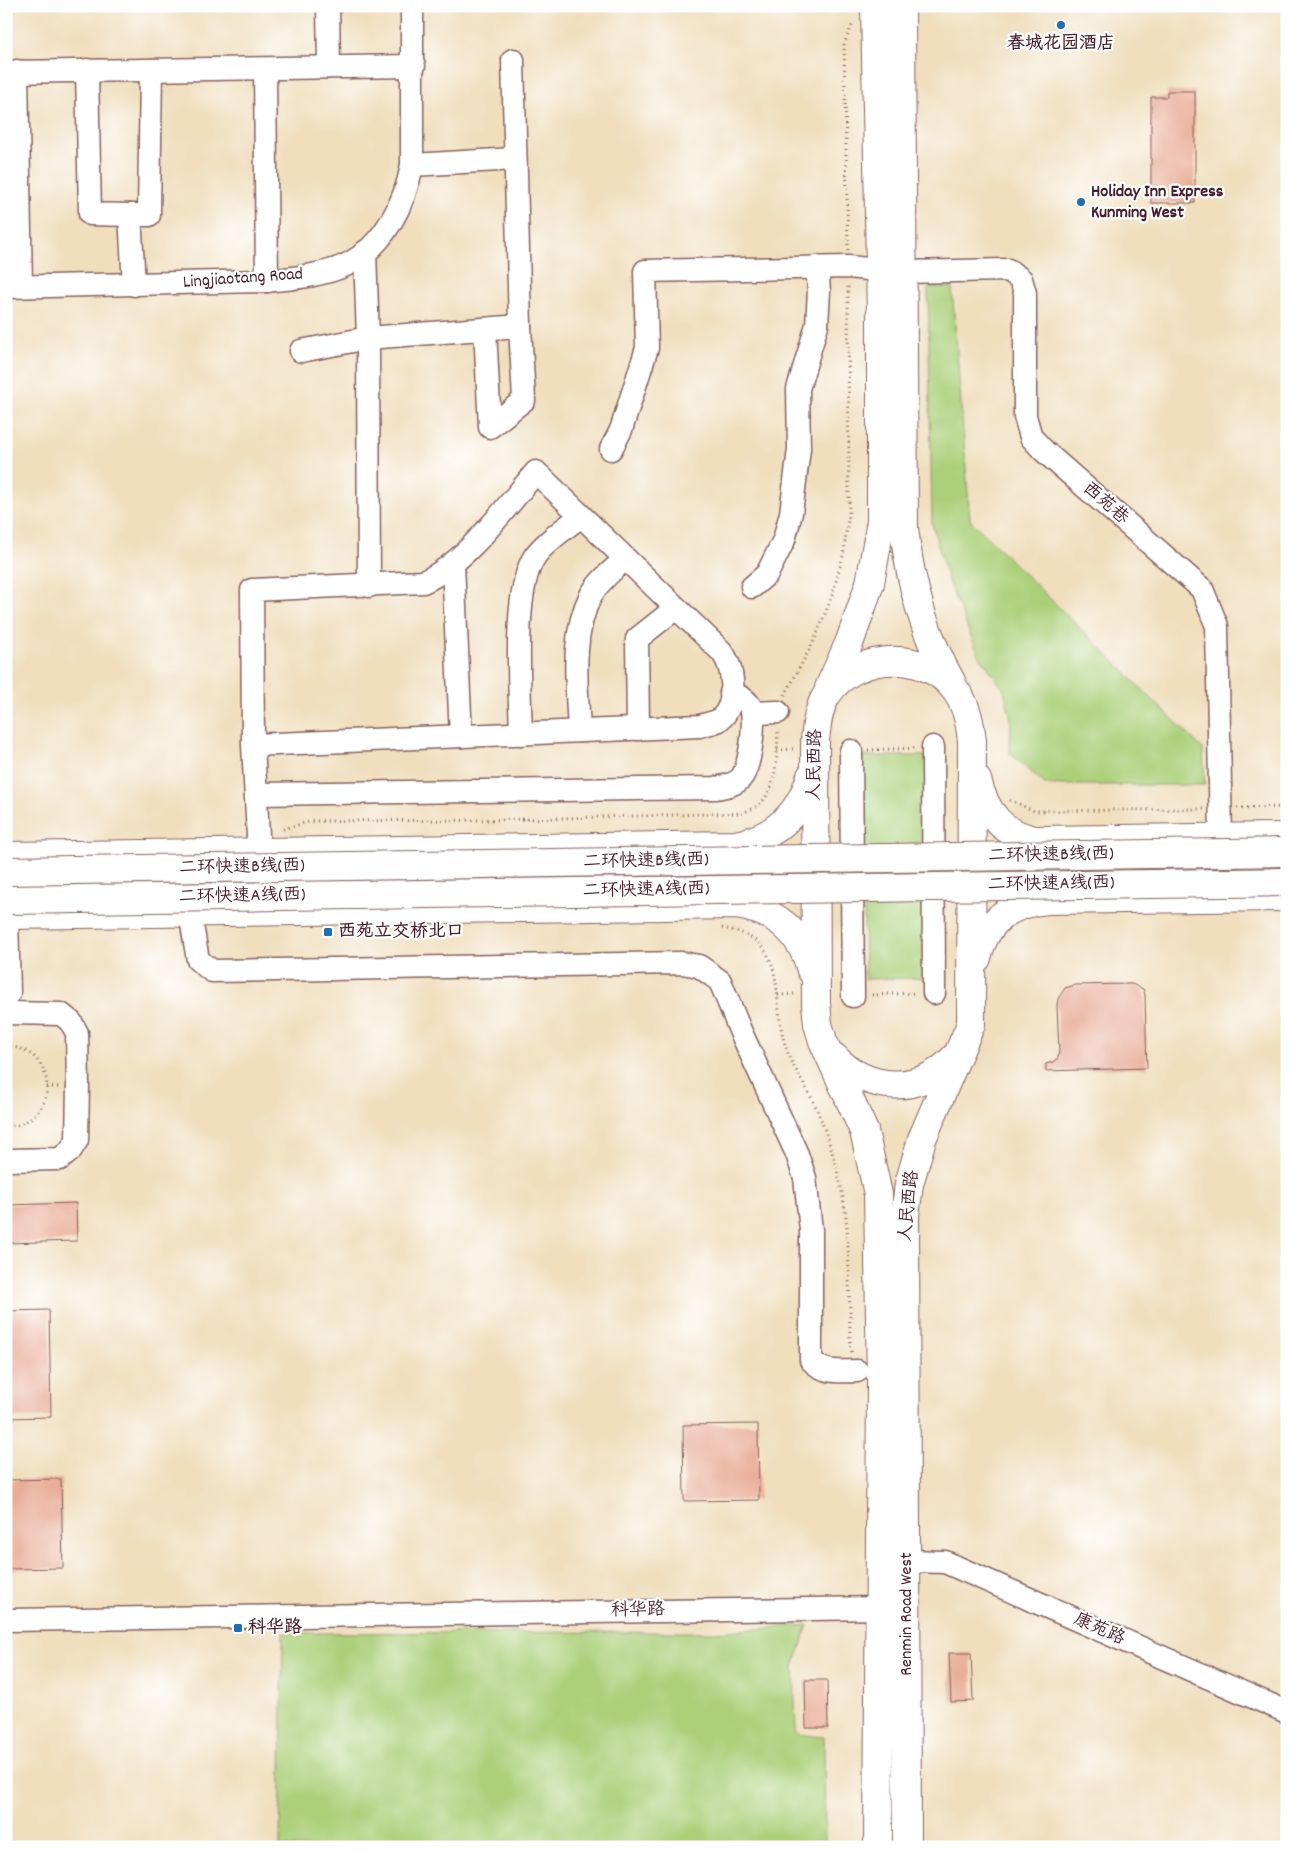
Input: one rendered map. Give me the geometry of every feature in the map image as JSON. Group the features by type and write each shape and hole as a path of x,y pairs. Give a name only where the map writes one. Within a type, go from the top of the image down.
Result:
{"main road":[{"path":"822,704 860,613 874,567 879,536 881,505 881,337 890,271 901,6"},
{"path":"865,14 890,271 903,505 909,568 930,639 964,704"},
{"name":"人民西路","path":"880,1608 881,1382 878,1194 864,1131 823,1041 810,999 807,746 822,704 831,689 856,669 870,663 893,660 916,664 931,670 955,690 964,704 970,722 972,741 971,1024 965,1042 927,1125 913,1169 907,1200 905,1232 907,1561"},
{"path":"972,741 975,772 983,799 996,821 1009,832 1035,840 1287,837"},
{"path":"6,856 258,844 600,848 724,846 746,843 765,837 788,820 802,800 811,776 807,746"},
{"path":"1121,899 1109,895 1101,887 1096,877 1095,867 1098,857 1104,848 1122,840"},
{"path":"600,848 619,854 626,863 629,874 627,885 622,894 614,902 601,907"},
{"name":"二环快速B线(西)","path":"6,871 1287,852"},
{"name":"二环快速A线(西)","path":"7,910 1287,882"},
{"path":"972,1004 973,980 978,950 985,933 1001,914 1017,906 1036,901 1287,897"},
{"path":"7,910 190,913 736,905 765,912 788,926 804,949 814,979 810,999"},
{"name":"人民西路","path":"823,1041 832,1056 844,1067 864,1079 887,1085 918,1082 932,1076 946,1068 965,1042"},
{"name":"Renmin Road West","path":"907,1561 907,1847"},
{"name":"Renmin Road West","path":"878,1847 880,1608"}],"street":[{"path":"328,6 329,67"},
{"name":"Lingjiaotang Road","path":"14,286 267,281 308,276 346,264 365,252 392,222 408,185 412,165 414,66 412,6"},
{"path":"486,329 490,427 524,400 520,326 513,60"},
{"path":"14,286 11,71 414,66"},
{"path":"265,69 267,281"},
{"path":"87,70 90,214 149,215 151,70"},
{"path":"412,165 515,159"},
{"path":"130,215 134,285"},
{"path":"365,252 368,338 370,586"},
{"path":"752,588 767,574 784,540 791,513 799,449 798,389 817,325 819,291 816,267"},
{"path":"611,450 621,430 647,348 645,271 848,267 890,271"},
{"name":"西苑巷","path":"890,271 1008,270 1021,279 1025,293 1025,416 1031,437 1044,451 1202,589 1217,626 1221,838"},
{"path":"301,351 368,338 520,326"},
{"path":"253,745 700,726 719,720 728,708 732,693 733,673 728,659 536,472 453,564 438,576 423,582 370,586 252,590 253,745 258,844"},
{"path":"521,734 520,626 529,568 536,556 580,516"},
{"path":"578,731 577,643 581,621 592,594 607,575 625,559"},
{"path":"453,564 460,736"},
{"path":"638,729 637,639 676,608"},
{"path":"256,794 716,788 731,785 741,778 749,765 753,713 743,698 732,693"},
{"path":"753,713 778,712"},
{"path":"933,748 934,993"},
{"path":"851,751 853,996"},
{"path":"6,1160 60,1158 70,1151 77,1140 77,1033 72,1022 61,1014 12,1005 7,910"},
{"path":"190,913 198,960 212,971 682,963 699,966 720,981 797,1154 805,1178 811,1230 811,1360 818,1368 831,1372 857,1371"},
{"name":"康苑路","path":"907,1561 945,1562 1287,1712"},
{"name":"科华路","path":"6,1620 880,1608"}],"path":[{"path":"258,844 312,821 490,820 743,813 760,804 770,789 777,750 778,712 818,632 831,599 844,547 849,513 848,267 844,44 865,14"},
{"path":"777,750 807,746"},
{"path":"851,751 933,748"},
{"path":"1005,795 1012,802 1034,811 1287,807"},
{"path":"713,928 744,933 755,940 768,953 776,974 780,1026 786,1049 815,1106 830,1146 842,1193 847,1231 851,1351 857,1371"},
{"path":"853,996 934,993"},
{"path":"778,995 810,999"},
{"path":"6,1046 17,1047 34,1056 45,1072 47,1092 40,1110 34,1117 26,1122 6,1127"}],"green space":[{"path":"952,287 970,520 1203,749 1205,785 1046,785 1010,753 1011,719 1004,690 979,655 949,584 932,524 928,288"},
{"path":"862,756 928,756 931,978 865,979"},
{"path":"808,1625 794,1666 796,1734 824,1737 825,1847 280,1847 283,1633 714,1632"}],"building":[{"path":"1167,91 1195,91 1195,203 1151,203 1151,97 1167,97"},
{"path":"1132,984 1143,989 1145,995 1147,1068 1046,1071 1046,1064 1058,1058 1057,1005 1058,999 1065,988 1075,985"},
{"path":"76,1203 77,1241 6,1243 6,1205"},
{"path":"49,1310 51,1417 6,1418 6,1311"},
{"path":"758,1424 759,1500 684,1501 683,1425"},
{"path":"61,1479 63,1568 6,1569 6,1480"},
{"path":"949,1653 971,1653 973,1701 951,1702"},
{"path":"805,1680 827,1680 828,1728 806,1728"}],"place":[{"name":"春城花园酒店","path":"1061,25"},
{"name":"Holiday Inn Express Kunming West","path":"1081,202"},
{"name":"西苑立交桥北口","path":"328,932"},
{"name":"科华路","path":"238,1628"}]}
